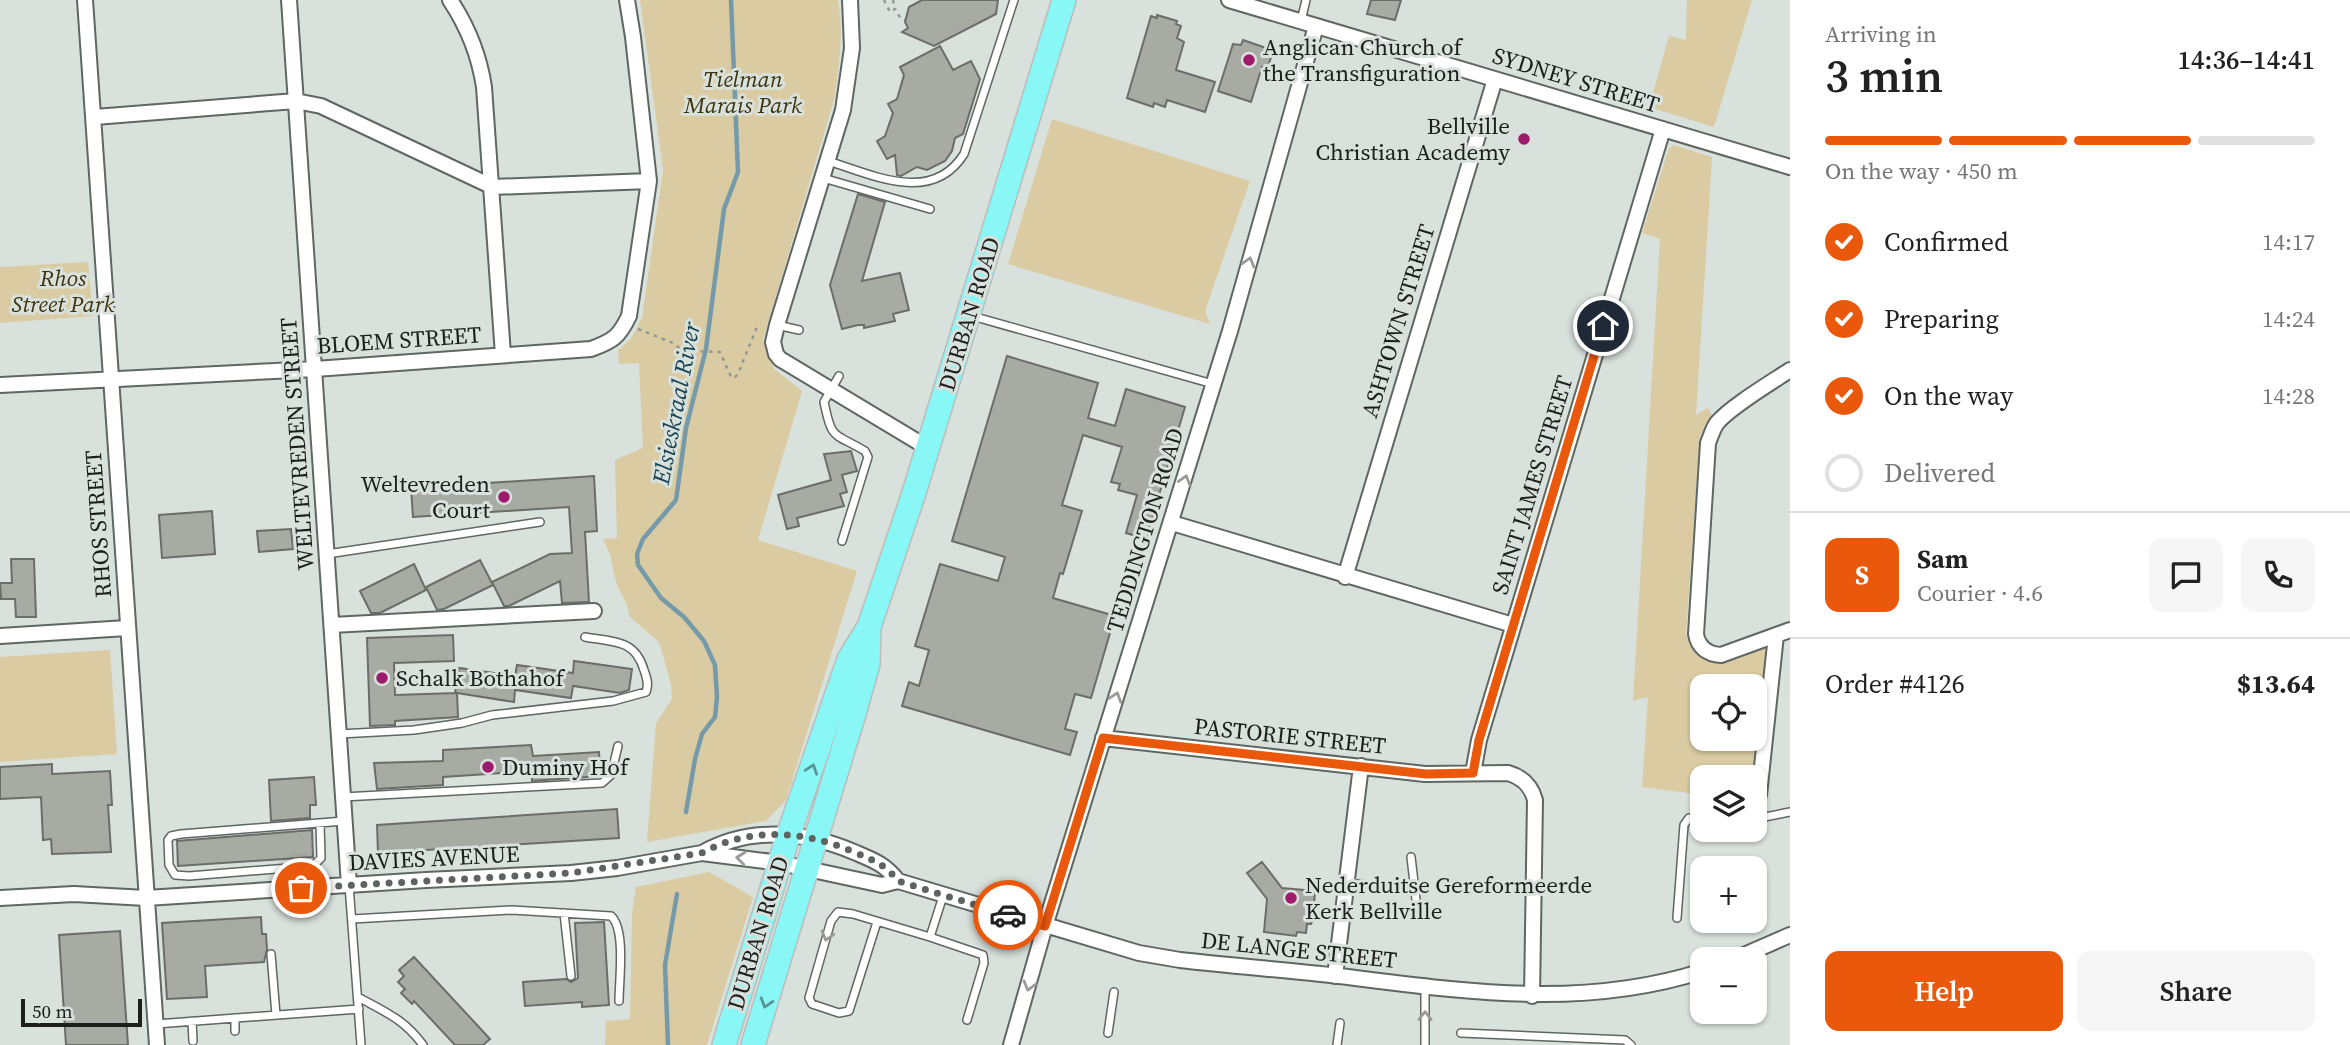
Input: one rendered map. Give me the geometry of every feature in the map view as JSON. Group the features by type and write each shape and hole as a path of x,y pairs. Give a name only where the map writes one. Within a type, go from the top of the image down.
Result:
{"main road":[{"name":"DURBAN ROAD","path":"724,1045 789,833 849,659 869,627 928,448 1063,0"},
{"name":"DURBAN ROAD","path":"753,1045 868,664 869,627"}],"street":[{"name":"RHOS STREET","path":"85,0 157,1045"},
{"name":"WELTEVREDEN STREET","path":"289,0 349,885"},
{"path":"450,0 468,31 481,67 493,187 503,355"},
{"path":"95,117 296,101 321,106 493,187 649,181 627,0"},
{"name":"SYDNEY STREET","path":"1229,0 1790,167"},
{"path":"853,1 849,79 843,110 773,342 780,359 928,448"},
{"name":"TEDDINGTON ROAD","path":"1011,1045 1045,926 1172,523 1316,26"},
{"name":"ASHTOWN STREET","path":"1345,576 1495,79"},
{"name":"SAINT JAMES STREET","path":"1473,773 1479,740 1662,130"},
{"name":"BLOEM STREET","path":"0,385 315,369 591,349 609,342 621,332 629,316 649,181"},
{"path":"1763,765 1783,633 1721,655 1712,654 1700,646 1696,634 1708,443 1717,423 1790,370"},
{"path":"1172,523 1513,625"},
{"path":"332,625 594,611"},
{"path":"0,636 127,628"},
{"name":"PASTORIE STREET","path":"1103,738 1426,774 1514,775 1530,787 1535,800 1532,996"},
{"path":"1335,976 1360,766"},
{"name":"DAVIES AVENUE","path":"0,898 74,894 146,898 571,873 627,867 702,853 717,845 770,834 789,833 817,838"},
{"name":"DE LANGE STREET","path":"817,838 887,867 898,881"},
{"name":"DAVIES AVENUE","path":"702,853 808,868"},
{"name":"DE LANGE STREET","path":"808,868 882,885 898,881 1154,956 1425,987 1532,996 1645,985 1690,974"},
{"path":"1762,947 1790,935"}],"lane":[{"path":"828,162 908,184 934,180 951,170 964,154 1014,0"},
{"path":"1301,21 1306,0"},
{"path":"823,178 930,209"},
{"path":"969,315 1213,384"},
{"path":"778,323 799,330"},
{"path":"839,376 824,402 830,429 837,436 865,451 868,457 842,541"},
{"path":"327,554 540,522"},
{"path":"339,734 414,730 462,723 492,715 613,701 646,692 648,687 645,671 635,651 624,643 585,637"},
{"path":"343,797 602,783 611,775 618,746"},
{"path":"1767,815 1790,812"},
{"path":"1677,918 1684,825 1690,818"},
{"path":"320,823 321,858 313,866 189,876 175,875 169,865 168,840 174,834 345,821"},
{"path":"1411,857 1417,908"},
{"path":"1346,883 1415,890"},
{"path":"349,885 361,1045"},
{"path":"930,937 943,896"},
{"path":"352,919 483,911 605,914 617,922 620,937 619,1001"},
{"path":"877,922 849,1011 839,1013 812,1004 809,998 834,916 842,911 984,955 967,1020"},
{"path":"564,913 571,976"},
{"path":"271,954 276,1015"},
{"path":"1425,987 1425,1045"},
{"path":"1108,1033 1114,992"},
{"path":"358,998 399,1018 423,1045"},
{"path":"156,1024 359,1009"},
{"path":"234,1018 235,1031"},
{"path":"192,1021 193,1041"},
{"path":"1337,1045 1340,1023"},
{"path":"1461,1033 1595,1042 1625,1040 1631,1045"}],"path":[{"path":"884,0 890,12 895,9"},
{"path":"893,0 895,9 901,19 905,20"},
{"path":"635,328 673,343 683,351 720,352 731,377 734,378 756,329 768,317 778,323"}],"green space":[{"name":"Tielman Marais Park","path":"640,0 838,0 841,37 834,100 763,340 774,369 802,391 758,540 857,571 786,800 766,821 647,842 656,723 672,699 671,684 659,642 629,616 603,539 617,538 615,460 643,448 639,363 619,364 618,350 630,340 642,318 663,170"},
{"path":"1687,0 1752,0 1714,127 1649,107 1669,36 1686,40"},
{"path":"1052,119 1250,181 1205,311 1210,324 1008,264"},
{"path":"1674,145 1712,157 1696,415 1708,408 1712,415 1700,436 1686,634 1696,651 1717,662 1724,663 1770,647 1767,674 1690,674 1690,751 1757,751 1755,765 1690,765 1690,793 1642,787 1648,697 1633,701 1660,239 1642,233 1669,148"},
{"name":"Rhos Street Park","path":"88,262 93,316 0,323 0,267"},
{"path":"110,650 117,754 0,762 0,657"},
{"path":"709,872 753,897 707,1045 605,1045 606,1021 630,1019 632,913 636,887"}],"building":[{"path":"922,0 998,0 996,14 934,46 902,32 908,28 905,22 909,7"},
{"path":"1371,0 1401,0 1395,20 1367,14"},
{"name":"Anglican Church of the Transfiguration","path":"1157,15 1177,21 1176,24 1181,26 1177,38 1184,42 1176,70 1215,82 1205,112 1167,100 1165,107 1154,103 1153,107 1127,98 1151,16 1157,18"},
{"path":"1243,40 1266,48 1265,53 1272,55 1267,69 1262,67 1251,102 1218,91 1233,44 1241,45"},
{"path":"940,46 953,70 971,61 980,79 963,134 955,138 952,151 945,161 927,170 917,167 901,176 897,175 895,155 887,159 877,141 885,136 893,113 888,104 897,99 904,75 900,67"},
{"path":"858,194 885,202 862,281 900,273 909,310 893,314 895,321 864,328 864,325 858,325 842,329 830,285"},
{"path":"1007,356 1098,383 1088,418 1115,426 1126,389 1185,407 1146,539 1126,533 1137,495 1118,490 1120,484 1111,482 1122,447 1083,435 1062,505 1082,511 1053,598 1115,616 1091,698 1075,694 1065,729 1077,732 1070,755 902,706 909,682 919,686 929,650 915,646 940,564 998,581 1005,557 952,541"},
{"path":"851,451 857,471 842,475 847,492 840,494 844,506 797,518 799,526 787,529 778,495 831,480 824,454"},
{"name":"Weltevreden Court","path":"594,476 597,531 585,532 589,602 562,603 560,581 504,606 492,582 550,554 572,553 569,507 413,517 411,488"},
{"path":"212,511 215,554 162,558 159,515"},
{"path":"291,529 293,549 259,552 257,531"},
{"path":"11,559 34,559 36,617 16,617 15,599 1,599 0,583 12,583"},
{"path":"480,560 493,585 437,610 426,587"},
{"path":"414,564 426,590 380,613 371,613 360,591"},
{"name":"Schalk Bothahof","path":"453,635 454,661 394,663 395,695 457,693 458,717 395,721 395,725 370,726 367,638"},
{"name":"Schalk Bothahof","path":"574,661 632,669 629,690 620,693 573,686 571,698 515,690 514,702 455,693 459,668 515,676 517,665 573,673"},
{"name":"Duminy Hof","path":"531,745 533,756 599,752 601,776 532,781 532,771 443,777 443,785 377,789 374,763 443,761 443,750"},
{"path":"52,764 52,774 110,771 112,805 108,805 111,852 52,854 51,839 43,840 41,797 0,799 0,767"},
{"path":"314,777 316,805 310,805 310,818 271,821 269,780"},
{"path":"617,809 619,838 378,853 377,825"},
{"path":"312,830 313,857 178,866 177,841"},
{"name":"Nederduitse Gereformeerde Kerk Bellville","path":"1262,862 1282,888 1315,891 1313,919 1311,924 1307,924 1306,933 1297,932 1296,936 1264,932 1267,899 1247,873"},
{"path":"261,917 262,934 266,934 267,949 264,962 205,966 207,997 167,999 162,923"},
{"path":"604,922 609,1005 582,1007 582,1002 525,1006 523,982 566,979 571,982 578,978 575,923"},
{"path":"120,931 128,1045 66,1045 59,935"},
{"path":"414,957 490,1039 483,1045 455,1045 414,1001 412,1004 401,993 405,989 398,982 404,976 399,970"}],"waterway":[{"name":"Elsieskraal River","path":"686,812 702,734 715,717 715,665 704,641 684,617 661,598 638,565 637,554 643,539 676,500 686,428 706,349 724,209 738,172 731,0"},
{"name":"Elsieskraal River","path":"668,1045 665,965 677,894"}],"way so far":[{"path":"301,888 597,871 702,853 717,845 740,839 789,833 817,838 865,856 887,867 898,881 1008,915"}],"place":[{"name":"Anglican Church of the Transfiguration","path":"1249,60"},
{"name":"Bellville Christian Academy","path":"1524,139"},
{"name":"Weltevreden Court","path":"504,497"},
{"name":"Schalk Bothahof","path":"382,678"},
{"name":"Duminy Hof","path":"488,767"},
{"name":"Nederduitse Gereformeerde Kerk Bellville","path":"1291,898"}],"route":[{"path":"1008,915 1045,926 1103,738 1426,774 1473,773 1479,740 1603,326"}]}
